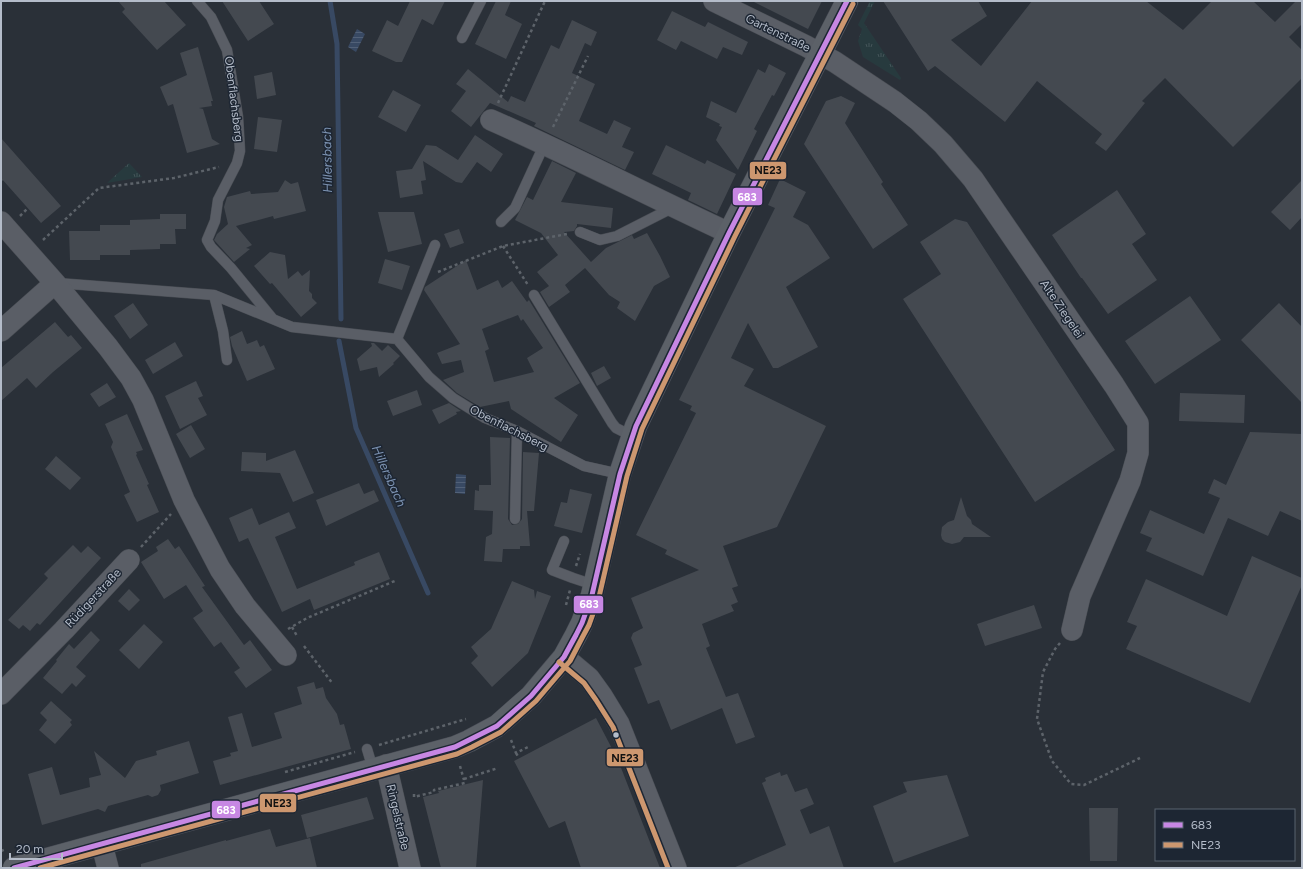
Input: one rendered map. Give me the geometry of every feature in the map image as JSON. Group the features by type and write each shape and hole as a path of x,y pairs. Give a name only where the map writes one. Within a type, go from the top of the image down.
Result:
{"main road":[{"path":"14,868 102,844 375,761 455,747 497,726 531,696 564,656 582,623 594,585 620,474 632,436 729,233 782,126 821,54 847,1"}],"street":[{"name":"Gartenstraße","path":"714,1 821,54"},
{"name":"Alte Ziegelei","path":"821,54 895,102 924,126 962,165 1114,385 1138,423 1138,453 1130,480 1080,596 1072,630"},
{"path":"490,120 545,143 729,233"},
{"path":"1,222 55,282 108,346 131,378 144,400 184,500 220,569 245,606 294,649"},
{"path":"1,330 55,282"},
{"name":"Rüdigerstraße","path":"1,694 64,630 129,560"},
{"path":"564,656 589,678 619,724 676,868"},
{"name":"Ringelstraße","path":"375,761 410,868"},
{"path":"102,844 108,868"}],"lane":[{"name":"Obenflachsberg","path":"197,1 211,17 227,50 238,117 240,151 237,162 218,200 215,222 207,240 211,247 231,268 273,319"},
{"path":"462,38 481,1"},
{"path":"501,222 515,208 545,143"},
{"path":"580,232 600,240 618,236 674,207"},
{"path":"397,339 435,245"},
{"name":"Obenflachsberg","path":"55,282 214,295 292,327 397,339 430,377 453,398 485,418 517,431 584,466 620,474"},
{"path":"214,295 223,331 227,360"},
{"path":"534,295 612,423 616,428 632,436"},
{"path":"515,519 517,431"},
{"path":"564,541 552,570 594,585"}],"path":[{"path":"490,120 544,1"},
{"path":"545,143 588,56"},
{"path":"28,253 99,188 174,178 237,162"},
{"path":"422,279 503,246 580,232"},
{"path":"503,246 534,295"},
{"name":"Rüdigerstraße","path":"129,560 184,500"},
{"path":"566,607 581,550"},
{"path":"307,618 397,580"},
{"path":"292,627 298,638"},
{"path":"1072,630 1055,649 1043,672 1037,719 1052,761 1071,784 1084,785 1140,758"},
{"path":"294,649 333,684"},
{"path":"375,761 470,718"},
{"path":"508,734 518,758"},
{"path":"516,753 530,746"},
{"path":"414,797 465,782 498,768"},
{"path":"463,775 465,782"}],"green space":[{"path":"870,1 875,1 864,23 901,78 900,80 863,57 858,41 862,29 858,25"},
{"path":"129,163 142,177 107,183"}],"water":[{"path":"357,29 365,34 356,52 348,47"},
{"path":"456,474 466,475 465,494 455,493"}],"building":[{"path":"118,1 164,1 186,25 157,50 122,12 125,9"},
{"path":"222,1 259,1 274,24 248,41"},
{"path":"410,1 445,1 433,25 422,19 402,62 396,62 372,51 387,20 398,26"},
{"path":"496,1 511,1 505,15 522,24 506,59 475,44"},
{"path":"752,1 822,1 808,29"},
{"path":"883,1 978,1 987,16 951,40 981,66 1032,1 1146,1 1183,30 1212,1 1253,1 1275,22 1296,1 1302,1 1302,24 1289,37 1302,50 1302,78 1233,147 1165,78 1142,101 1145,103 1106,151 1095,143 1102,134 1037,81 1005,122 935,66 928,71"},
{"path":"672,11 705,27 708,22 748,42 742,55 723,47 717,59 681,41 676,50 657,40"},
{"path":"572,20 597,32 591,46 585,43 572,73 595,84 579,121 607,134 614,120 631,128 622,147 634,152 625,170 534,126 536,123 490,103 471,127 451,111 466,91 456,84 468,69 508,102 511,96 525,102 551,45 559,49"},
{"path":"198,47 213,101 211,101 212,106 199,108 203,109 212,139 220,144 187,153 173,104 168,106 160,87 187,75 180,53"},
{"path":"769,64 786,73 774,96 772,95 754,129 757,131 738,170 716,140 722,127 719,126 720,124 706,117 711,101 736,113 758,69 765,73"},
{"path":"272,72 276,95 257,99 254,76"},
{"path":"393,90 421,105 406,132 378,117"},
{"path":"841,96 855,103 845,123 883,182 881,184 908,225 873,249 804,144 826,101"},
{"path":"258,117 282,120 277,152 254,149"},
{"path":"475,135 503,154 491,172 477,162 462,183 456,182 423,161 426,180 421,181 423,194 400,198 396,171 412,169 426,145 436,146 458,160"},
{"path":"1,138 61,206 41,223 1,178"},
{"path":"666,145 705,164 707,160 736,174 717,214 688,200 691,193 652,174"},
{"path":"552,161 576,173 561,202 613,208 611,228 577,224 574,231 564,232 591,262 606,248 632,235 634,239 647,233 660,256 670,277 654,286 635,321 617,308 620,302 609,295 585,268 565,285 570,292 549,307 540,292 549,286 537,272 558,255 541,233 515,220 527,197 533,200"},
{"path":"780,179 806,192 793,217 808,225 830,258 786,287 818,347 778,368 773,368 748,323 731,358 754,369 744,386 826,426 777,527 723,546 738,586 732,588 738,602 731,605 734,611 702,624 710,646 706,648 726,697 738,693 755,737 736,744 722,708 671,730 659,700 648,704 634,668 642,665 631,638 633,633 643,628 631,598 699,570 665,554 667,550 636,535 696,413 690,410 692,406 679,400 775,208 768,205"},
{"path":"285,180 291,184 298,182 306,211 274,219 273,216 236,226 252,245 246,248 250,249 234,262 214,240 217,234 228,224 224,207 227,197 250,191 251,194 278,192"},
{"path":"1302,180 1302,217 1290,230 1271,212"},
{"path":"1117,190 1146,234 1132,244 1157,280 1108,314 1081,278 1052,235"},
{"path":"378,212 414,212 422,244 388,252"},
{"path":"160,214 186,214 186,229 175,229 176,244 160,244 160,249 130,250 130,255 100,255 100,260 70,260 69,231 100,231 100,225 130,225 130,220 160,219"},
{"path":"955,219 967,222 1115,450 1035,502 903,299 941,274 920,242"},
{"path":"459,229 464,243 450,248 444,234"},
{"path":"270,252 285,255 288,279 298,271 302,276 310,270 309,291 312,294 312,298 317,303 301,317 272,283 270,284 254,266"},
{"path":"385,259 410,266 402,290 378,283"},
{"path":"466,260 477,290 498,280 502,288 512,281 527,302 529,300 580,383 554,398 578,415 561,442 511,409 509,401 480,407 457,393 443,380 464,372 461,360 442,364 437,353 460,344 424,290 425,287","holes":["518,315 521,321 523,319 543,348 527,358 534,372 494,382 485,351 489,349 482,329"]},
{"path":"1190,296 1221,340 1155,384 1125,341"},
{"path":"133,303 148,325 130,339 114,316"},
{"path":"1279,303 1302,327 1302,403 1241,340"},
{"path":"55,322 68,337 71,335 82,348 36,388 27,378 1,401 1,368"},
{"path":"242,331 247,344 257,340 260,347 264,345 275,369 247,381 232,346 230,337"},
{"path":"175,342 183,356 153,374 145,360"},
{"path":"371,343 374,343 382,351 388,345 400,356 393,363 394,364 379,377 377,367 360,371 357,359 372,346"},
{"path":"604,366 611,378 597,386 591,373"},
{"path":"196,381 203,396 198,398 207,415 180,429 165,396"},
{"path":"107,383 116,397 99,407 90,394"},
{"path":"417,390 422,405 393,416 387,401"},
{"path":"1180,393 1245,395 1244,423 1179,421"},
{"path":"449,403 461,411 456,412 457,414 439,424 432,410"},
{"path":"127,414 143,450 136,452 136,455 149,484 147,485 159,512 137,522 124,495 130,492 111,447 113,442 105,424"},
{"path":"191,425 205,449 190,458 176,434"},
{"path":"1250,432 1302,434 1302,521 1280,511 1268,536 1228,518 1203,576 1146,551 1152,538 1140,533 1150,510 1204,534 1220,498 1208,493 1214,479 1226,485"},
{"path":"490,437 510,438 508,519 512,525 518,524 522,519 523,452 539,453 534,511 527,511 530,546 520,546 520,549 503,549 502,562 484,561 486,537 492,534 493,511 474,510 475,490 479,491 479,485 491,485"},
{"path":"295,450 314,493 293,502 280,473 240,471 242,452 266,453 266,461"},
{"path":"56,456 81,478 70,490 45,469"},
{"path":"359,483 364,494 374,490 379,501 326,526 316,500"},
{"path":"570,489 592,494 582,533 554,526 561,502 567,503"},
{"path":"961,497 967,516 971,520 972,524 991,537 964,537 960,542 952,544 945,542 942,539 942,527 948,522 954,520"},
{"path":"252,508 259,525 289,512 296,528 275,537 297,589 355,565 354,562 379,552 390,579 314,610 310,599 282,612 248,538 239,542 229,518"},
{"path":"168,539 175,549 179,546 205,586 202,587 244,645 250,640 272,670 246,688 234,672 240,668 221,642 214,647 193,618 203,611 186,585 164,599 141,562 158,551 156,547"},
{"path":"73,545 81,553 88,546 101,558 40,625 37,623 30,631 23,625 19,629 8,620 48,578 44,574"},
{"path":"1252,556 1302,578 1302,585 1250,703 1126,649 1137,626 1127,622 1146,579 1227,616"},
{"path":"512,581 534,590 535,599 537,591 551,596 528,653 492,687 471,663 478,656 471,647 491,629"},
{"path":"129,589 140,600 129,611 118,601"},
{"path":"1034,605 1042,628 985,646 977,624"},
{"path":"144,624 163,642 139,669 119,650"},
{"path":"91,631 100,640 76,667 86,676 76,687 72,683 62,694 43,678 69,644 74,649"},
{"path":"314,682 316,689 323,687 326,698 337,714 340,725 344,724 351,749 220,785 213,761 231,756 230,753 238,751 228,717 242,713 252,747 282,738 274,713 302,704 297,687"},
{"path":"51,701 72,720 70,722 72,725 55,744 39,730 47,720 40,713"},
{"path":"596,718 618,760 660,868 581,868 565,821 549,828 514,761"},
{"path":"189,741 199,773 160,785 161,790 158,795 152,797 148,795 108,806 105,812 98,809 42,825 28,774 52,767 60,795 90,787 89,778 101,775 94,751 125,778 136,761 157,755 156,751"},
{"path":"780,772 781,776 787,774 795,792 807,788 814,804 800,810 810,834 829,826 844,868 733,868 786,845 762,783 766,781 765,778"},
{"path":"947,775 969,836 894,863 873,806 907,792 903,782"},
{"path":"483,780 476,868 441,868 423,797 439,793 438,791"},
{"path":"367,797 374,819 307,838 301,815"},
{"path":"1089,808 1118,808 1117,861 1090,861"},
{"path":"270,829 276,847 310,838 317,868 141,868 141,864"}],"waterway":[{"name":"Hillersbach","path":"330,1 337,44 341,319"},
{"name":"Hillersbach","path":"339,341 356,428 428,593"}],"transit line":[{"name":"683","path":"14,868 455,747 497,726 531,696 564,657 582,623 592,595 620,474 636,426 729,233 847,1"},
{"name":"NE23","path":"40,868 457,754 501,732 536,701 570,661 589,625 599,597 627,476 642,429 735,236 853,4"},
{"name":"NE23","path":"559,662 584,683 613,727 668,868"}]}
